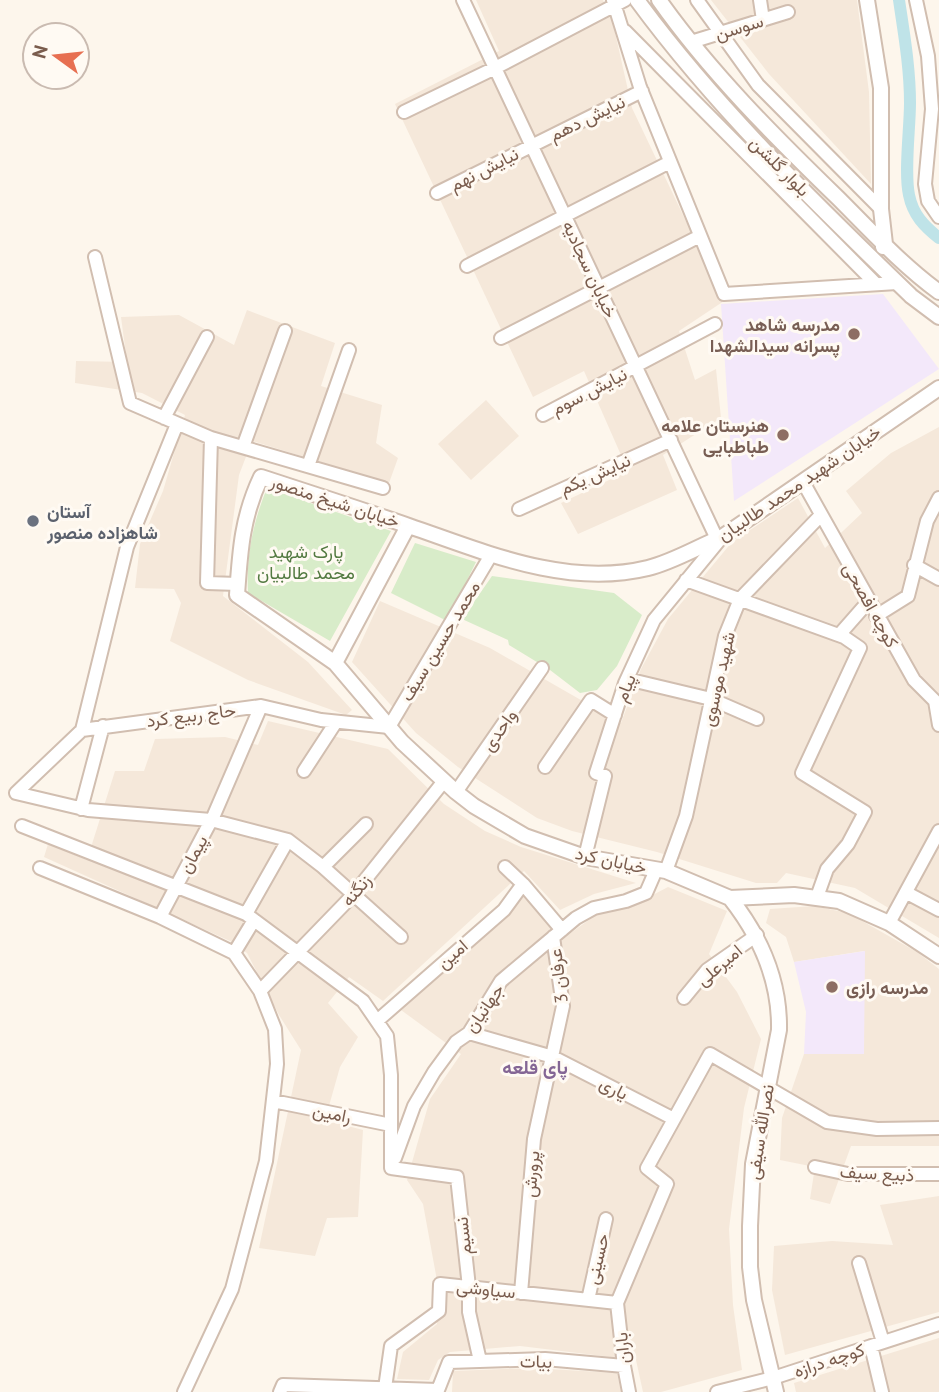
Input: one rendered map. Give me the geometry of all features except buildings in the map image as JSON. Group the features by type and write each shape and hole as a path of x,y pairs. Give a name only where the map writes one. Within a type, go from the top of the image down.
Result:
{"street":[{"name":"خیابان سجادیه","path":"463,0 720,538"},
{"name":"بلوار گلشن","path":"637,0 672,48 755,142 897,283 939,317"},
{"name":"بلوار گلشن","path":"659,0 691,42 766,127 885,244 939,292"},
{"path":"697,0 758,85 881,209"},
{"path":"760,0 763,20"},
{"path":"867,0 881,88 881,209 885,244 874,260"},
{"path":"916,0 928,56 932,109 925,184 928,201 939,217"},
{"path":"404,112 495,68 618,2 623,30 642,91 724,294 897,283"},
{"name":"سوسن","path":"691,42 788,12"},
{"path":"623,30 876,284"},
{"name":"نیایش دهم","path":"532,145 642,91"},
{"name":"نیایش نهم","path":"437,193 532,145"},
{"path":"467,266 670,162"},
{"path":"501,338 700,236"},
{"path":"94,257 130,403 211,438 383,488"},
{"name":"نیایش سوم","path":"543,415 715,324"},
{"path":"243,447 285,331"},
{"path":"164,418 207,337"},
{"path":"308,466 349,350"},
{"name":"خیابان شهید محمد طالبیان","path":"408,526 491,555 547,569 613,572 647,568 683,556 720,538 939,388"},
{"path":"177,424 127,547 82,730 16,793 81,809 211,820 288,840 323,867 401,937"},
{"path":"211,438 207,583 238,584"},
{"name":"نیایش یکم","path":"519,509 671,440"},
{"name":"خیابان شیخ منصور","path":"238,584 241,544 249,503 261,477 408,526"},
{"name":"کوچه افصحی","path":"803,482 914,680 935,701 939,725"},
{"path":"876,616 908,596 927,521 938,503"},
{"name":"شهید موسوی","path":"661,870 686,816 725,636 740,599 821,515"},
{"path":"335,663 408,526"},
{"name":"پیام","path":"586,857 605,776 596,773 627,679 654,620 720,538"},
{"name":"محمد حسین سیف","path":"389,727 491,555"},
{"path":"915,565 939,579"},
{"path":"686,580 839,635 860,648 802,773 865,812 848,844 827,869 817,897"},
{"name":"خیابان کرد","path":"238,584 237,595 335,663 389,727 456,793 526,836 586,857 661,870 730,898 794,895 839,901 889,923 939,956"},
{"path":"839,635 868,602"},
{"name":"واحدی","path":"456,793 542,668"},
{"path":"627,679 712,699 757,719"},
{"path":"545,767 591,700 615,715"},
{"name":"حاج ربیع کرد","path":"82,730 261,706 337,722 389,727"},
{"name":"پیمان","path":"174,888 211,820 261,706"},
{"path":"304,771 337,722"},
{"path":"81,809 103,726"},
{"name":"زنگنه","path":"260,990 354,895 444,781"},
{"path":"323,867 366,824"},
{"path":"22,826 250,917 363,1000 387,1037 391,1076 391,1168"},
{"path":"889,923 939,831"},
{"path":"234,953 288,840"},
{"path":"505,867 523,884 557,933"},
{"path":"40,868 160,918 234,953 260,990 275,1029 277,1064 265,1161 232,1289 184,1392"},
{"name":"جهانیان","path":"391,1168 414,1106 427,1083 456,1042 469,1033 501,981 576,918 594,908 626,901 646,893 661,870"},
{"name":"امین","path":"377,1021 503,910 523,884"},
{"path":"160,918 174,888"},
{"path":"907,893 939,910"},
{"name":"نصرالله سیفی","path":"730,898 757,935 775,985 779,1010 779,1030 753,1164 750,1267 754,1300 774,1385"},
{"name":"عرفان 3","path":"553,1057 563,1006 557,933"},
{"name":"امیرعلی","path":"684,998 707,970 757,935"},
{"name":"یاری","path":"469,1033 553,1057 674,1119"},
{"path":"617,1303 667,1184 648,1168 710,1054 827,1122 877,1129 939,1128"},
{"name":"پرورش","path":"521,1293 534,1139 553,1057"},
{"name":"رامین","path":"273,1101 391,1125"},
{"name":"ذبیع سیف","path":"815,1167 848,1174 939,1174"},
{"name":"نسیم","path":"391,1168 457,1177 469,1287 469,1312 480,1361"},
{"name":"حسینی","path":"588,1300 606,1219"},
{"path":"859,1264 877,1344 882,1392"},
{"name":"سیاوشی","path":"385,1388 391,1346 439,1311 440,1284 617,1303"},
{"name":"باران","path":"617,1303 629,1392"},
{"name":"کوچه درازه","path":"717,1392 774,1385 877,1344 939,1324"},
{"name":"بیات","path":"385,1388 438,1390 449,1362 545,1359 624,1366"},
{"path":"280,1392 283,1385 385,1388"}],"shaded area":[{"path":"476,0 603,0 612,19 632,108 724,301 679,331 695,380 716,369 721,418 663,455 677,490 578,534 561,503 628,471 584,371 533,397 395,104 499,51"},
{"path":"711,0 857,0 869,92 871,184 769,74"},
{"name":"هنرستان علامه طباطبایی","path":"883,294 939,369 734,501 721,304"},
{"path":"247,310 335,343 321,386 382,405 376,443 398,458 389,483 252,441 239,475 223,596 308,662 352,710 346,715 248,680 170,641 181,603 174,589 135,588 140,544 163,491 185,415 142,393 75,383 76,361 127,362 121,317 179,315 234,345"},
{"path":"486,400 519,436 471,480 438,444"},
{"path":"939,427 939,938 855,888 786,873 777,883 756,883 657,852 572,831 537,818 458,767 416,733 352,662 380,601 490,648 621,723 641,669 668,619 732,542 798,498 825,548 862,513 846,491 891,453"},
{"path":"268,721 388,749 444,804 485,831 521,847 636,883 594,894 560,910 524,871 383,1001 349,977 328,1003 358,1037 340,1067 325,1120 363,1130 358,1217 327,1218 315,1256 259,1248 301,1050 279,1015 247,953 230,941 44,857 48,844 87,860 115,771 144,771 155,739 225,737 258,745"},
{"path":"668,887 727,911 709,954 737,992 761,1039 744,1108 729,1229 733,1305 742,1370 661,1392 643,1392 636,1360 520,1346 450,1352 438,1360 429,1380 397,1379 403,1352 437,1324 436,1275 423,1204 407,1180 430,1099 461,1054 401,1010 493,928 524,894 562,939 596,915 630,907"},
{"path":"814,906 848,913 917,952 939,969 939,1146 851,1146 830,1204 810,1199 815,1167 780,1160 782,1118 804,1054 864,1053 864,951 794,962 786,937 766,923 770,909"},
{"name":"مدرسه رازی","path":"865,951 864,1054 804,1054 806,1012 794,962"},
{"path":"939,1196 939,1312 785,1355 772,1290 774,1246 832,1241 893,1245 880,1205"},
{"path":"939,1338 939,1392 796,1392 794,1383"},
{"path":"532,1368 617,1373 621,1392 452,1392 453,1371"}],"green space":[{"name":"پارک شهید محمد طالبیان","path":"267,488 391,531 330,641 248,593 252,539"},
{"path":"415,543 476,562 447,621 391,593"},
{"path":"492,576 614,593 642,615 617,666 597,690 580,693 550,670 509,645 508,640 462,619"}],"waterway":[{"path":"899,0 910,90 907,162 909,195 920,220 939,238"}],"place":[{"name":"مدرسه شاهد پسرانه سیدالشهدا","path":"854,334"},
{"name":"هنرستان علامه طباطبایی","path":"783,435"},
{"name":"آستان شاهزاده منصور","path":"33,521"},
{"name":"مدرسه رازی","path":"832,987"}],"district":[{"name":"پای قلعه","path":"535,1067"}]}
